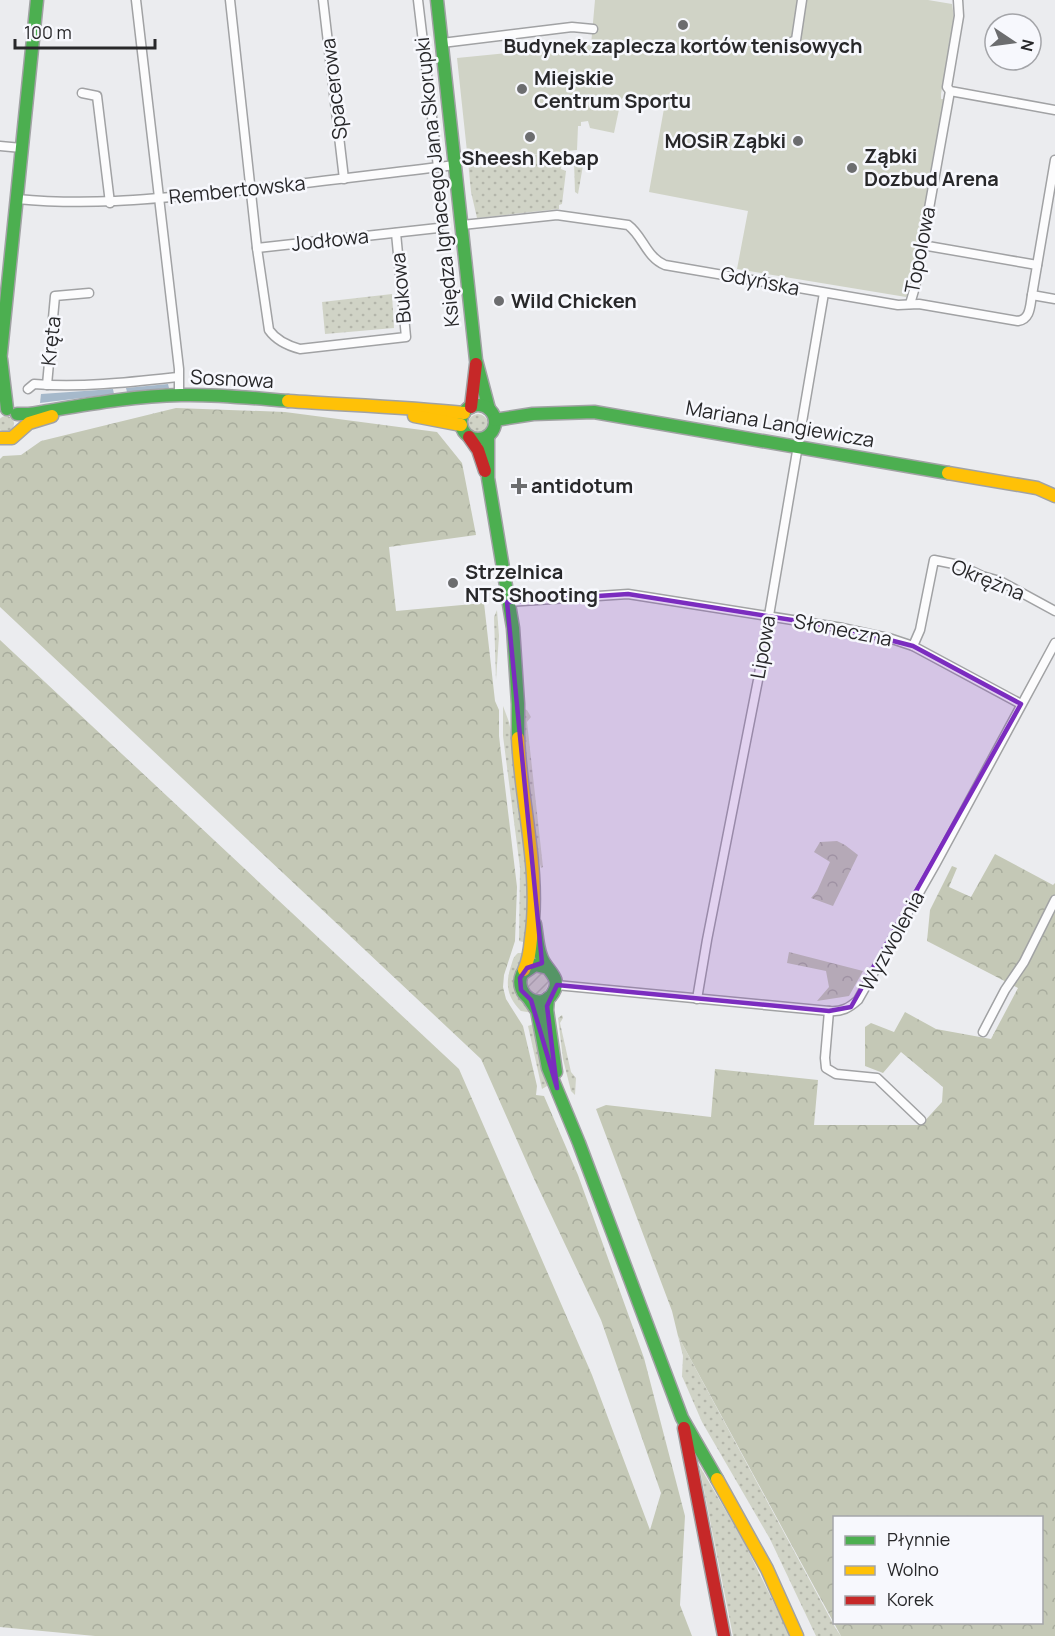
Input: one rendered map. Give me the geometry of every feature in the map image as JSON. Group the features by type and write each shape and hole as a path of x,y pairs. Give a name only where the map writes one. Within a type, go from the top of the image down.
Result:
{"main road":[{"path":"19,430 21,423 8,411 0,361 37,0"},
{"name":"Księdza Ignacego Jana Skorupki","path":"437,0 476,360 485,399 492,415"},
{"name":"Księdza Ignacego Jana Skorupki","path":"465,415 476,360"},
{"name":"Sosnowa","path":"8,411 87,405 133,398 208,395 374,407 394,406 465,415"},
{"name":"Sosnowa","path":"1,439 12,438 29,423 87,405"},
{"path":"470,437 479,440 488,437 493,431 492,415 480,405 465,415 463,430 478,450 488,478 500,539 507,602 505,628 510,704 518,741 533,869 534,920 529,958 519,986 537,1011 545,1058 682,1418 767,1569 797,1636"},
{"name":"Mariana Langiewicza","path":"492,415 594,412 1037,488 1055,496"},
{"path":"488,437 487,449 490,466 488,478"},
{"path":"534,920 541,958 554,974 556,985 548,998 547,1010 557,1088"},
{"path":"524,970 535,965 548,968"},
{"path":"529,999 538,1001 548,998"},
{"path":"682,1418 724,1636"}],"street":[{"path":"136,0 179,369 179,395"},
{"path":"230,0 257,248"},
{"name":"Spacerowa","path":"323,0 344,179"},
{"name":"Księdza Ignacego Jana Skorupki","path":"417,0 438,167"},
{"path":"784,45 796,40 803,1 801,0"},
{"name":"Topolowa","path":"910,304 950,91 947,87 960,12 958,0"},
{"path":"442,43 572,27 593,29"},
{"path":"950,91 1055,110"},
{"path":"82,93 97,96 110,203"},
{"path":"0,146 22,148"},
{"path":"1055,160 1051,205 1032,295 1055,299"},
{"name":"Rembertowska","path":"17,199 65,204 110,203 456,165"},
{"name":"Gdyńska","path":"462,225 557,215 628,225 634,230 651,256 664,265 898,305 910,304 1018,321 1023,321 1028,316 1032,295"},
{"name":"Jodłowa","path":"257,248 438,228"},
{"name":"Bukowa","path":"257,248 269,330 293,347 300,349 406,337 396,233"},
{"path":"922,245 1037,265"},
{"name":"Kręta","path":"47,385 56,296 89,293"},
{"name":"Lipowa","path":"697,999 768,616 824,293"},
{"name":"Sosnowa","path":"28,389 34,384 133,382 178,377"},
{"name":"Okrężna","path":"913,646 920,630 934,560 959,565 982,576 1000,581 1055,611"},
{"name":"Słoneczna","path":"507,602 628,594 864,633 913,646 1021,704"},
{"name":"Wyzwolenia","path":"556,985 830,1011 845,1010 858,1000 1054,648"},
{"path":"983,1032 1005,990 1024,962 1055,900"},
{"path":"830,1011 826,1068 836,1074 877,1078 921,1120"}],"highlighted area":[{"path":"628,594 843,628 913,646 1021,704 851,1007 829,1011 557,985 547,1006 557,1088 531,1000 521,990 520,978 527,968 542,963 507,602"}],"shaded area":[{"name":"MOSiR Ząbki","path":"595,0 928,0 952,4 954,17 941,94 941,99 944,99 913,287 906,297 737,269 748,211 649,192 665,103 624,96 621,100 614,133 590,128 588,121 581,122 581,126 578,126 577,150 468,161 457,58 591,45"},
{"path":"562,152 561,169 566,171 562,204 559,205 559,209 477,218 471,192 468,161"},
{"path":"579,153 585,154 578,194 575,192 574,161"},
{"path":"392,294 394,328 325,334 322,302"},
{"path":"478,414 485,417 488,424 485,431 478,434 471,431 468,424 471,417"},
{"path":"3,417 9,417 13,421 13,427 9,431 3,431 -1,427 -1,421"},
{"path":"497,610 499,636 496,680 494,617"},
{"path":"503,706 515,752 529,886 527,943 519,941 520,868 503,736"},
{"path":"524,709 531,717 527,722 543,867 541,868 537,852 524,740"},
{"path":"518,953 526,953 519,969 533,1013 521,1011 508,990 509,973 513,959"},
{"path":"537,972 545,975 548,983 545,991 537,994 529,991 526,983 529,975"},
{"path":"562,1015 560,1023 571,1072 576,1078 575,1095 571,1091 563,1059 558,1018"},
{"path":"536,1023 549,1081 542,1089 528,1026"},
{"path":"678,1336 841,1636 816,1636 770,1539 702,1422 682,1376 683,1356"},
{"path":"699,1465 743,1540 790,1636 733,1636"}],"green space":[{"path":"176,408 285,412 437,432 462,463 476,535 389,547 396,611 484,603 495,701 499,710 499,736 517,887 515,941 504,975 503,987 506,999 523,1026 537,1086 536,1095 544,1096 578,1175 644,1358 685,1516 680,1605 692,1636 95,1636 0,1627 0,640 459,1069 592,1375 650,1530 661,1493 601,1320 535,1181 481,1059 0,607 0,459 3,456 21,455 41,441"},
{"path":"837,841 858,855 833,906 811,898 817,891 830,862 814,852 820,842"},
{"path":"995,854 1053,885 1055,883 1055,1636 841,1636 834,1624 1043,1624 1043,1516 833,1516 833,1621 678,1336 672,1311 596,1109 606,1105 711,1117 715,1069 818,1080 814,1125 921,1125 942,1102 943,1087 901,1052 883,1073 865,1066 865,1027 871,1023 894,1032 905,1012 936,1029 991,1039 1018,988 927,941 930,910 952,866 957,868 949,887 971,897"},
{"path":"789,952 863,971 849,996 817,1001 829,987 826,971 787,963"}],"water":[{"path":"168,384 169,388 127,392 126,388"},
{"path":"113,389 114,394 40,403 41,394"}],"traffic: fast":[{"path":"0,362 37,0"},
{"path":"437,0 476,360 489,409"},
{"path":"1,359 7,409"},
{"path":"17,414 143,397 181,395 234,396 288,401"},
{"path":"478,405 490,410 495,422 490,434 478,439 466,434 461,422 466,410 478,405"},
{"path":"495,420 533,414 594,412 948,473"},
{"path":"488,437 488,478 513,628 518,738"},
{"path":"535,924 541,956 555,978 556,987 548,999 542,1001 530,999 522,989 520,982 522,974 535,965 548,968"},
{"path":"548,998 547,1010 556,1072"},
{"path":"529,999 537,1011 548,1068 579,1143 682,1418 717,1479"}],"traffic: slow":[{"path":"288,401 464,413"},
{"path":"0,438 12,438 29,423 52,416"},
{"path":"414,416 461,425"},
{"path":"948,473 1037,488 1055,496"},
{"path":"518,738 534,888 530,947 524,970"},
{"path":"717,1479 767,1569 797,1636"}],"traffic: jam":[{"path":"471,407 476,364"},
{"path":"469,437 478,450 485,471"},
{"path":"684,1428 724,1636"}],"place":[{"name":"Budynek zaplecza kortów tenisowych","path":"683,25"},
{"name":"Miejskie Centrum Sportu","path":"522,89"},
{"name":"Sheesh Kebap","path":"530,137"},
{"name":"MOSiR Ząbki","path":"798,141"},
{"name":"Ząbki Dozbud Arena","path":"852,168"},
{"name":"Wild Chicken","path":"499,301"},
{"name":"antidotum","path":"519,486"},
{"name":"Strzelnica NTS Shooting","path":"453,583"}]}
